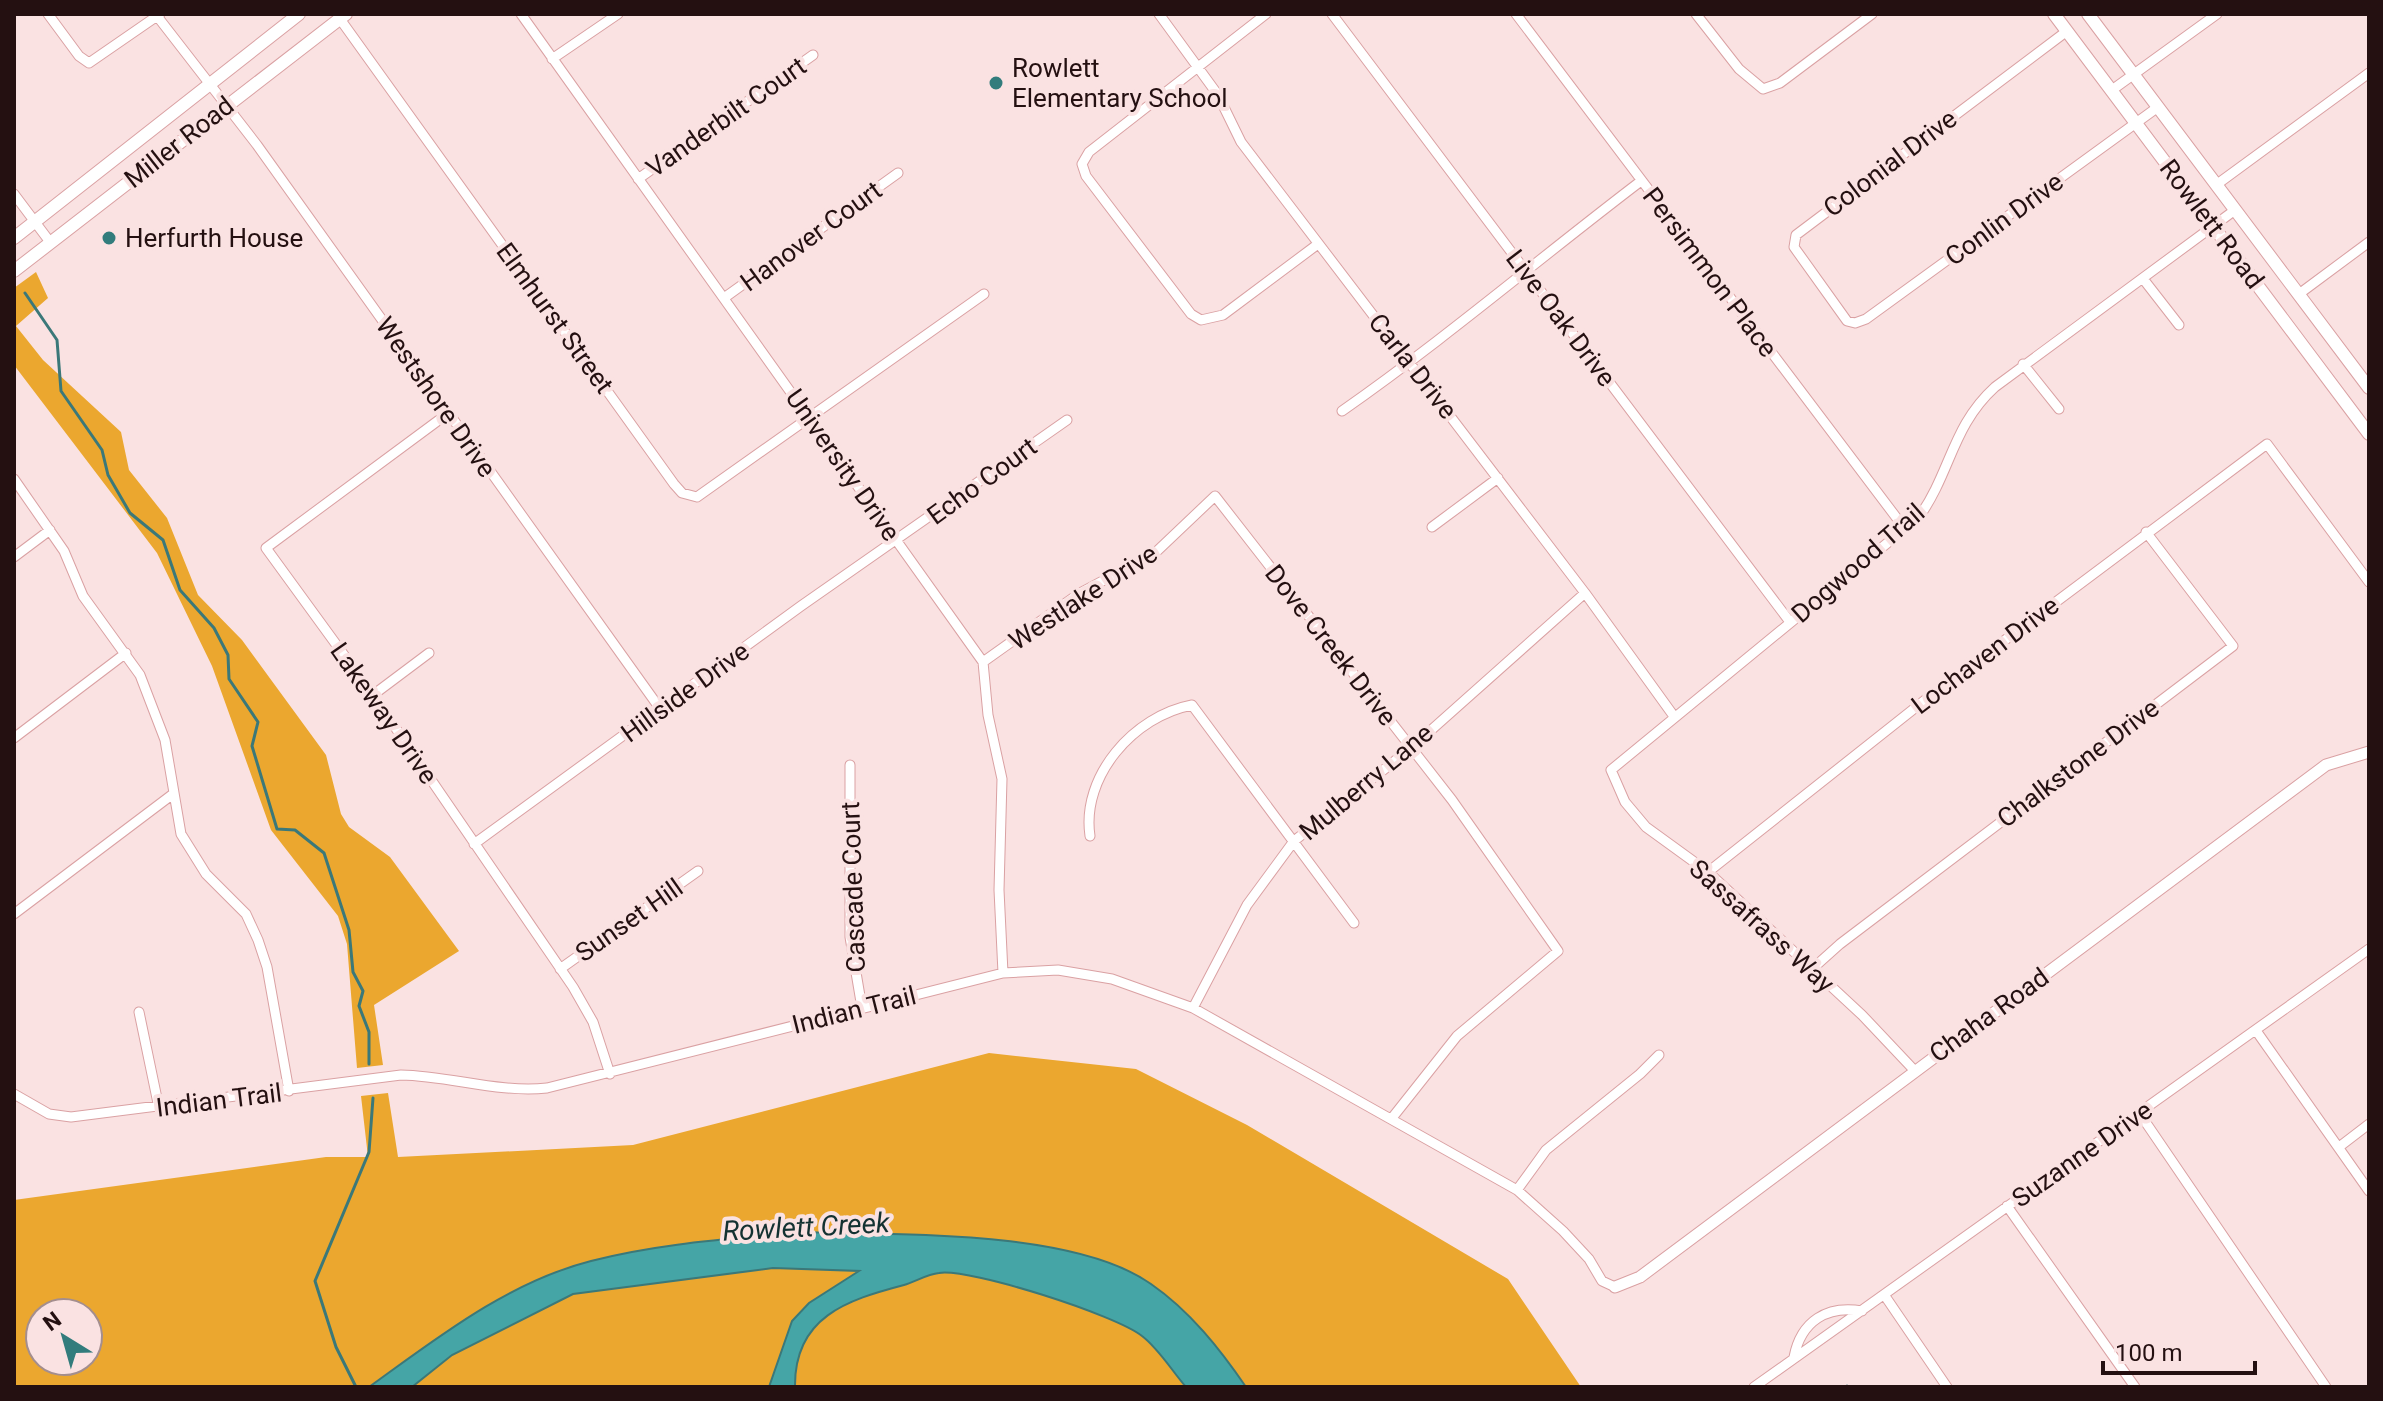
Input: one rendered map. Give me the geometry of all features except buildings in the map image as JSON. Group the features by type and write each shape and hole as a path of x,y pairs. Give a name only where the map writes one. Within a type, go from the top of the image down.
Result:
{"main road":[{"name":"Miller Road","path":"14,238 299,14"},
{"name":"Rowlett Road","path":"2054,14 2213,226 2364,417 2369,434"},
{"name":"Rowlett Road","path":"2088,14 2369,388"},
{"name":"Miller Road","path":"14,271 343,16"},
{"path":"123,153 140,172"},
{"path":"47,213 62,233"}],"street":[{"path":"48,14 79,56 89,63 159,15"},
{"name":"University Drive","path":"521,14 983,662"},
{"path":"552,59 618,14"},
{"name":"Carla Drive","path":"1159,14 1218,95 1241,142 1585,593 1673,715"},
{"path":"1266,14 1089,152 1082,164 1086,176 1191,314 1201,320 1223,315 1318,244"},
{"name":"Live Oak Drive","path":"1332,14 1790,622"},
{"name":"Persimmon Place","path":"1516,14 1905,529"},
{"path":"1696,14 1756,86 1772,88 1872,14"},
{"path":"2112,90 2217,14"},
{"name":"Westshore Drive","path":"159,15 661,710"},
{"name":"Elmhurst Street","path":"343,16 682,493 697,497 809,418"},
{"name":"Colonial Drive","path":"1847,321 1794,247 1796,235 2067,31"},
{"name":"Vanderbilt Court","path":"638,179 813,55"},
{"path":"2216,185 2369,73"},
{"name":"Conlin Drive","path":"1847,321 1855,323 1866,319 2158,107"},
{"name":"Hanover Court","path":"724,298 898,173"},
{"path":"1342,411 1411,363 1524,270 1641,181"},
{"path":"14,194 50,242"},
{"name":"Dogwood Trail","path":"1613,781 1611,770 1618,761 1905,529 1929,503 1965,420 1977,403 2023,364 2144,280 2235,210"},
{"path":"2299,294 2369,242"},
{"path":"2144,280 2179,325"},
{"path":"809,418 984,294"},
{"path":"2023,364 2059,409"},
{"name":"Lakeway Drive","path":"447,414 266,548 373,695 560,969 593,1022 610,1074"},
{"name":"Echo Court","path":"897,542 1067,420"},
{"name":"Lochaven Drive","path":"1708,872 1925,700 2267,444 2369,582"},
{"path":"1432,527 1498,478"},
{"path":"14,479 64,551 83,596 126,653 155,710 171,766 181,834 190,852 246,914 258,940 267,967 289,1091"},
{"name":"Westlake Drive","path":"983,662 1080,593 1155,553 1215,496"},
{"name":"Dove Creek Drive","path":"1215,496 1411,748 1558,951 1457,1036 1392,1118"},
{"path":"14,557 50,530"},
{"name":"Chalkstone Drive","path":"1811,970 1840,944 2233,646 2146,532"},
{"name":"Hillside Drive","path":"474,844 801,606 897,542"},
{"name":"Mulberry Lane","path":"1193,1008 1247,905 1294,841 1411,748 1585,593"},
{"path":"14,738 126,653"},
{"path":"373,695 429,653"},
{"path":"983,662 988,715 1002,779 999,890 1003,973"},
{"path":"1090,836 1087,821 1093,791 1111,757 1153,721 1177,707 1192,705 1354,923"},
{"name":"Chaha Road","path":"1615,1287 1640,1277 2326,765 2369,752"},
{"name":"Cascade Court","path":"850,765 850,937 862,1008"},
{"name":"Sassafrass Way","path":"1613,781 1646,827 1708,872 1862,1015 1914,1070"},
{"path":"14,914 173,794"},
{"name":"Sunset Hill","path":"560,969 698,871"},
{"name":"Suzanne Drive","path":"1754,1387 2257,1032 2369,949"},
{"name":"Indian Trail","path":"14,1094 49,1114 71,1117 401,1075 426,1075 519,1091 610,1074 1003,973 1058,970 1112,979 1193,1008 1392,1118 1517,1190 1563,1231 1589,1259 1602,1281 1615,1287"},
{"path":"139,1012 159,1108"},
{"path":"2257,1032 2369,1191"},
{"path":"1517,1190 1546,1150 1659,1055"},
{"path":"2140,1114 2326,1387"},
{"path":"2339,1147 2369,1124"},
{"path":"2007,1206 2135,1387"},
{"path":"1885,1296 1947,1387"},
{"path":"1794,1357 1801,1332 1814,1320 1839,1309 1862,1311"}],"shaded area":[{"path":"36,272 48,298 16,326 43,360 121,432 129,470 167,518 198,595 242,640 326,755 341,814 349,827 390,857 459,951 374,1005 383,1065 357,1068 347,944 338,916 271,830 212,666 157,553 14,365 14,288"},
{"path":"989,1053 1136,1069 1247,1125 1508,1279 1581,1387 14,1387 14,1200 326,1157 368,1157 361,1096 388,1093 398,1157 633,1145"}],"water":[{"path":"802,1232 982,1238 1077,1253 1117,1266 1151,1284 1179,1306 1215,1345 1246,1387 1186,1387 1154,1347 1127,1327 1010,1285 956,1273 939,1273 863,1297 828,1315 814,1328 804,1344 797,1363 795,1387 769,1387 792,1321 809,1303 859,1271 773,1268 573,1294 452,1355 412,1387 369,1387 474,1314 560,1270 643,1250"}],"waterway":[{"path":"25,293 57,340 61,391 102,450 108,475 130,513 163,540 180,590 214,628 228,655 229,679 258,722 252,746 277,829 295,830 324,853 349,930 353,972 363,991 359,1006 369,1032 369,1064"},
{"path":"356,1387 336,1347 315,1281 369,1152 373,1098"}],"place":[{"name":"Rowlett Elementary School","path":"996,83"},
{"name":"Herfurth House","path":"109,238"}],"water label":[{"name":"Rowlett Creek","path":"806,1227"}]}
